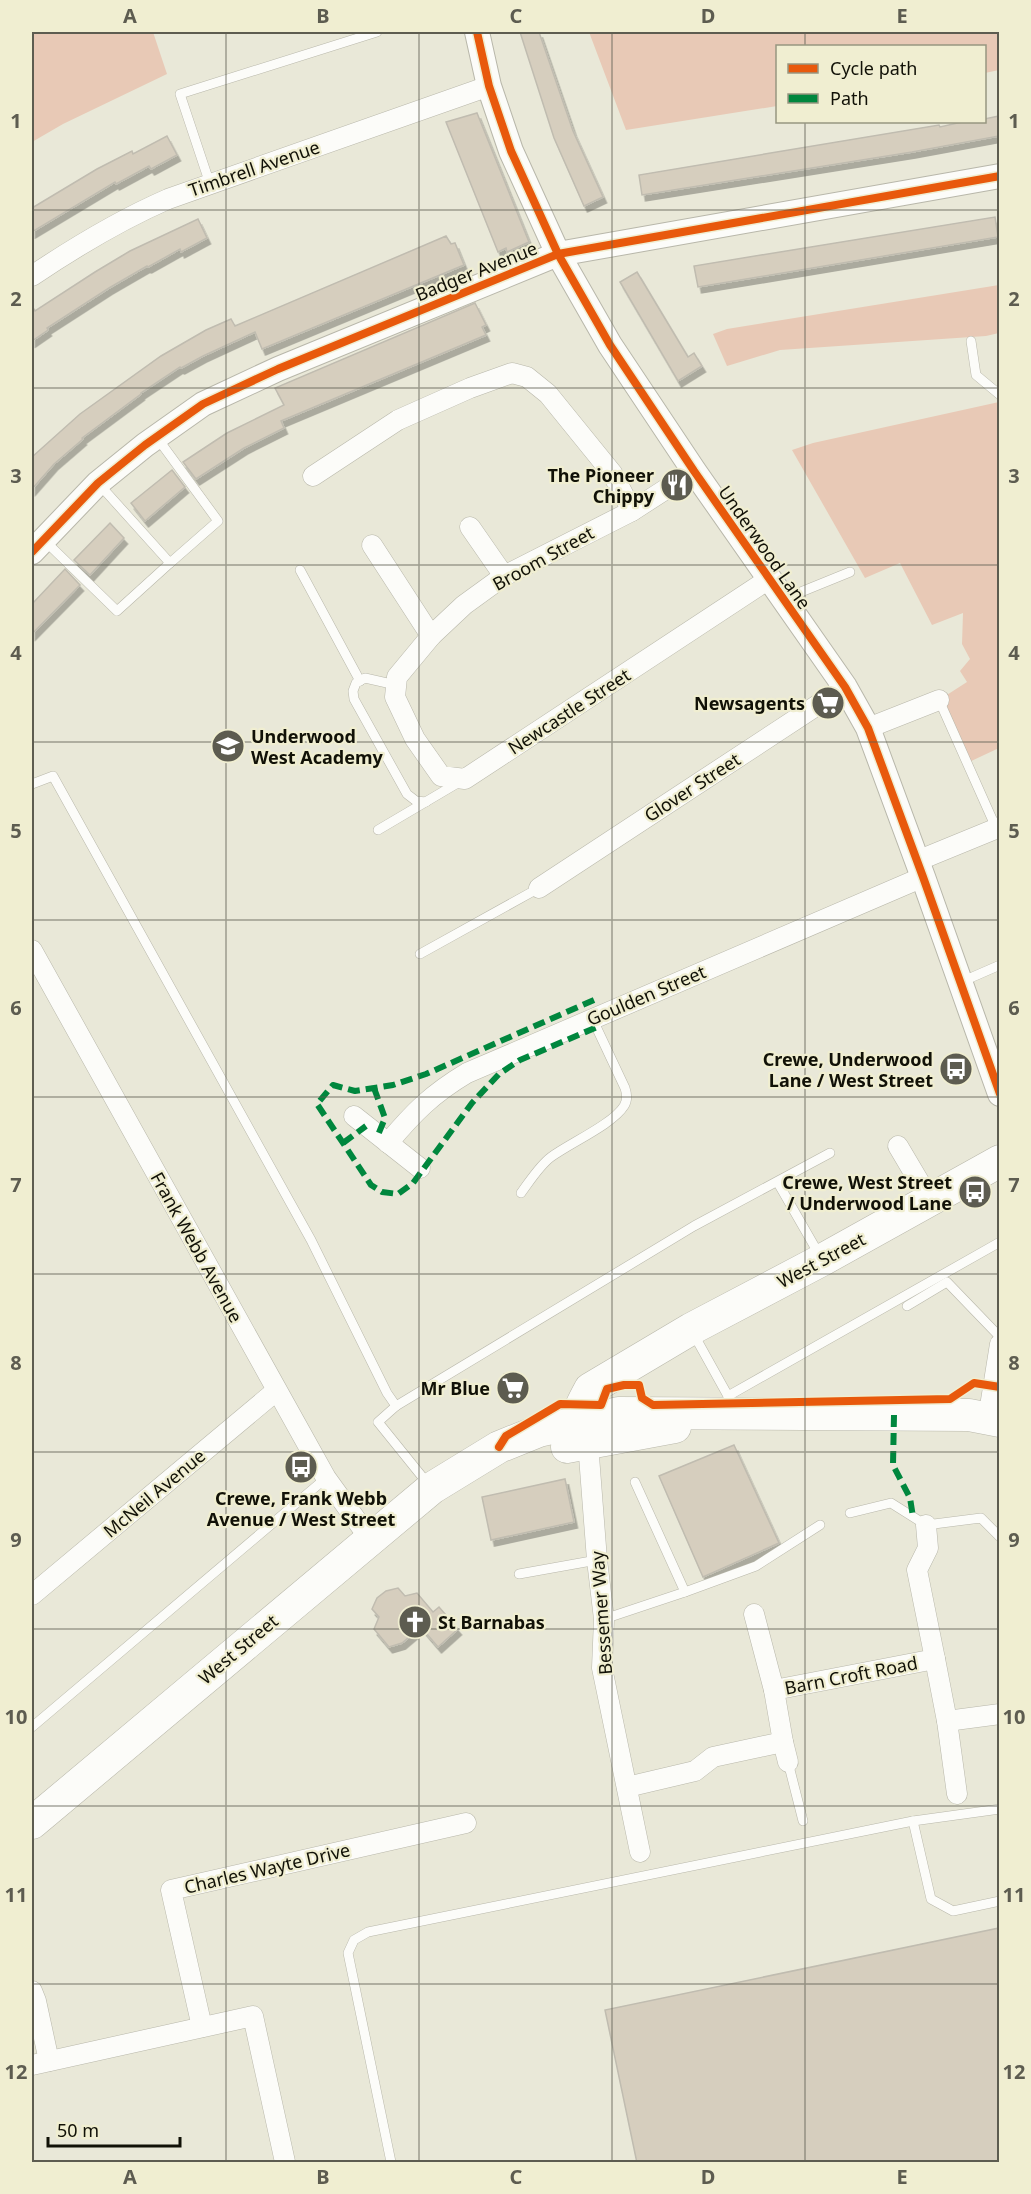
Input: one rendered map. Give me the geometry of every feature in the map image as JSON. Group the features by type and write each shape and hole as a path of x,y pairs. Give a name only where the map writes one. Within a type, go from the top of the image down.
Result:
{"main road":[{"name":"West Street","path":"583,1433 582,1404 590,1389 691,1329 822,1260 999,1161"},
{"name":"West Street","path":"32,1823 370,1539 440,1484 499,1447 539,1431 583,1433 622,1425 624,1385 643,1357"},
{"path":"622,1425 737,1414 969,1415 994,1420"}],"street":[{"name":"Underwood Lane","path":"477,32 489,86 511,152 558,254 609,345 845,687 868,728 999,1094"},
{"name":"Timbrell Avenue","path":"32,276 66,253 135,214 210,184 489,86"},
{"name":"Badger Avenue","path":"38,546 98,483 157,436 203,404 278,369 558,254 999,176"},
{"path":"313,476 398,420 470,388 512,373 527,377 549,394 612,473 632,511"},
{"name":"Broom Street","path":"396,691 397,677 431,636 464,605 504,576 632,511 694,471"},
{"path":"470,527 504,576"},
{"path":"372,545 431,636"},
{"name":"Newcastle Street","path":"465,778 770,579"},
{"name":"Glover Street","path":"539,888 845,687"},
{"path":"396,691 416,739 441,776 465,778"},
{"path":"868,728 939,700"},
{"name":"Goulden Street","path":"388,1143 416,1109 440,1089 467,1073 920,869 999,830"},
{"name":"Frank Webb Avenue","path":"32,950 276,1391 326,1478 370,1539"},
{"path":"354,1116 420,1168"},
{"path":"898,1146 930,1200"},
{"path":"994,1420 999,1344"},
{"name":"McNeil Avenue","path":"32,1592 276,1391"},
{"name":"Bessemer Way","path":"583,1433 604,1618 602,1668 640,1852"},
{"name":"Barn Croft Road","path":"788,1762 774,1690 935,1659 917,1570 928,1548 926,1526"},
{"path":"754,1614 774,1690"},
{"path":"935,1659 947,1721 957,1794"},
{"path":"947,1721 999,1714"},
{"path":"627,1787 695,1771 713,1757 783,1742"},
{"name":"Charles Wayte Drive","path":"202,2027 171,1890 466,1823"},
{"path":"32,1991 36,2001 40,2063 253,2016 281,2162"}],"lane":[{"path":"210,184 180,94 377,32"},
{"path":"971,341 976,375 999,395"},
{"path":"38,546 117,611 218,521 157,436"},
{"path":"98,483 170,563"},
{"path":"300,570 360,681"},
{"path":"783,599 850,573"},
{"path":"396,691 365,678 356,683 353,691 354,699 407,794 416,801 426,802"},
{"path":"939,700 999,830"},
{"path":"32,784 53,776 310,1240 396,1406"},
{"path":"378,830 465,778"},
{"path":"420,954 539,888"},
{"path":"960,982 999,965"},
{"path":"520,1193 550,1158 606,1122 624,1107 627,1094 625,1088 592,1018"},
{"path":"440,1484 378,1422 396,1406 694,1226 831,1153"},
{"path":"778,1183 822,1260"},
{"path":"691,1329 728,1396 999,1242"},
{"path":"908,1306 947,1282 999,1337"},
{"path":"32,1727 326,1478"},
{"path":"635,1482 685,1592"},
{"path":"850,1513 891,1503 926,1526 981,1518 999,1537"},
{"path":"604,1618 756,1566 820,1525"},
{"path":"519,1574 597,1560"},
{"path":"788,1762 803,1821"},
{"path":"391,2163 348,1953 354,1940 368,1932 913,1821 999,1809"},
{"path":"913,1821 931,1899 952,1911 999,1901"}],"shaded area":[{"path":"32,32 153,32 167,74 63,124 32,142"},
{"path":"589,32 999,32 999,70 986,73 986,45 776,45 776,106 626,130"},
{"path":"999,285 999,333 986,336 780,350 727,366 713,334 727,329"},
{"path":"999,402 999,748 967,763 939,700 967,682 960,671 970,659 962,644 963,613 932,625 900,563 865,578 792,450 813,443"}],"building":[{"path":"520,32 539,32 573,131 603,197 584,206 554,138"},
{"path":"477,113 529,242 507,252 506,248 498,252 446,122"},
{"path":"999,116 999,136 642,195 639,175 939,125 940,127 958,123 986,123 986,119"},
{"path":"167,136 177,155 151,169 149,166 116,184 115,182 32,232 32,208 97,169"},
{"path":"995,217 998,237 698,287 694,266"},
{"path":"198,219 207,238 181,252 180,249 109,288 47,328 48,330 32,341 32,306 35,311 130,251"},
{"path":"446,236 451,244 455,243 464,265 262,349 255,332 180,367 141,393 82,438 32,489 32,457 80,414 161,356 206,330 231,319 235,326"},
{"path":"637,272 688,357 694,353 702,366 678,381 620,282"},
{"path":"475,303 486,325 482,327 486,335 281,421 284,428 244,448 196,479 183,462 227,433 284,405 275,388"},
{"path":"172,470 185,487 145,521 131,503"},
{"path":"110,523 124,538 90,575 74,560"},
{"path":"65,569 80,585 32,634 32,604"},
{"path":"734,1445 779,1543 703,1577 659,1476"},
{"path":"565,1479 574,1522 491,1540 482,1497"},
{"name":"St Barnabas","path":"398,1588 405,1596 417,1593 433,1612 439,1607 458,1629 438,1647 421,1627 402,1643 389,1647 374,1629 379,1617 372,1609 377,1598 386,1591"},
{"path":"999,1928 999,2163 637,2163 605,2010"}],"marked path":[{"path":"594,1000 426,1074 393,1085 355,1091 333,1085 317,1104 371,1185 382,1192 398,1194 413,1183 472,1103 499,1074 520,1060 597,1027"},
{"path":"374,1088 385,1118 378,1135"},
{"path":"343,1143 366,1126"},
{"path":"894,1415 893,1465 910,1498 913,1517"}],"cycle path":[{"path":"477,32 489,86 511,151 558,254 610,345 694,471 845,687 868,728 1000,1094"},
{"path":"32,552 98,483 145,445 203,404 278,369 558,254 1000,176"},
{"path":"499,1447 506,1436 560,1404 601,1405 607,1389 624,1385 639,1385 642,1398 653,1405 950,1399 974,1383 1000,1387"}],"place":[{"name":"The Pioneer Chippy","path":"677,485"},
{"name":"Newsagents","path":"828,703"},
{"name":"Underwood West Academy","path":"228,746"},
{"name":"Crewe, Underwood Lane / West Street","path":"956,1069"},
{"name":"Crewe, West Street / Underwood Lane","path":"975,1192"},
{"name":"Mr Blue","path":"513,1388"},
{"name":"Crewe, Frank Webb Avenue / West Street","path":"301,1467"},
{"name":"St Barnabas","path":"415,1622"}]}
